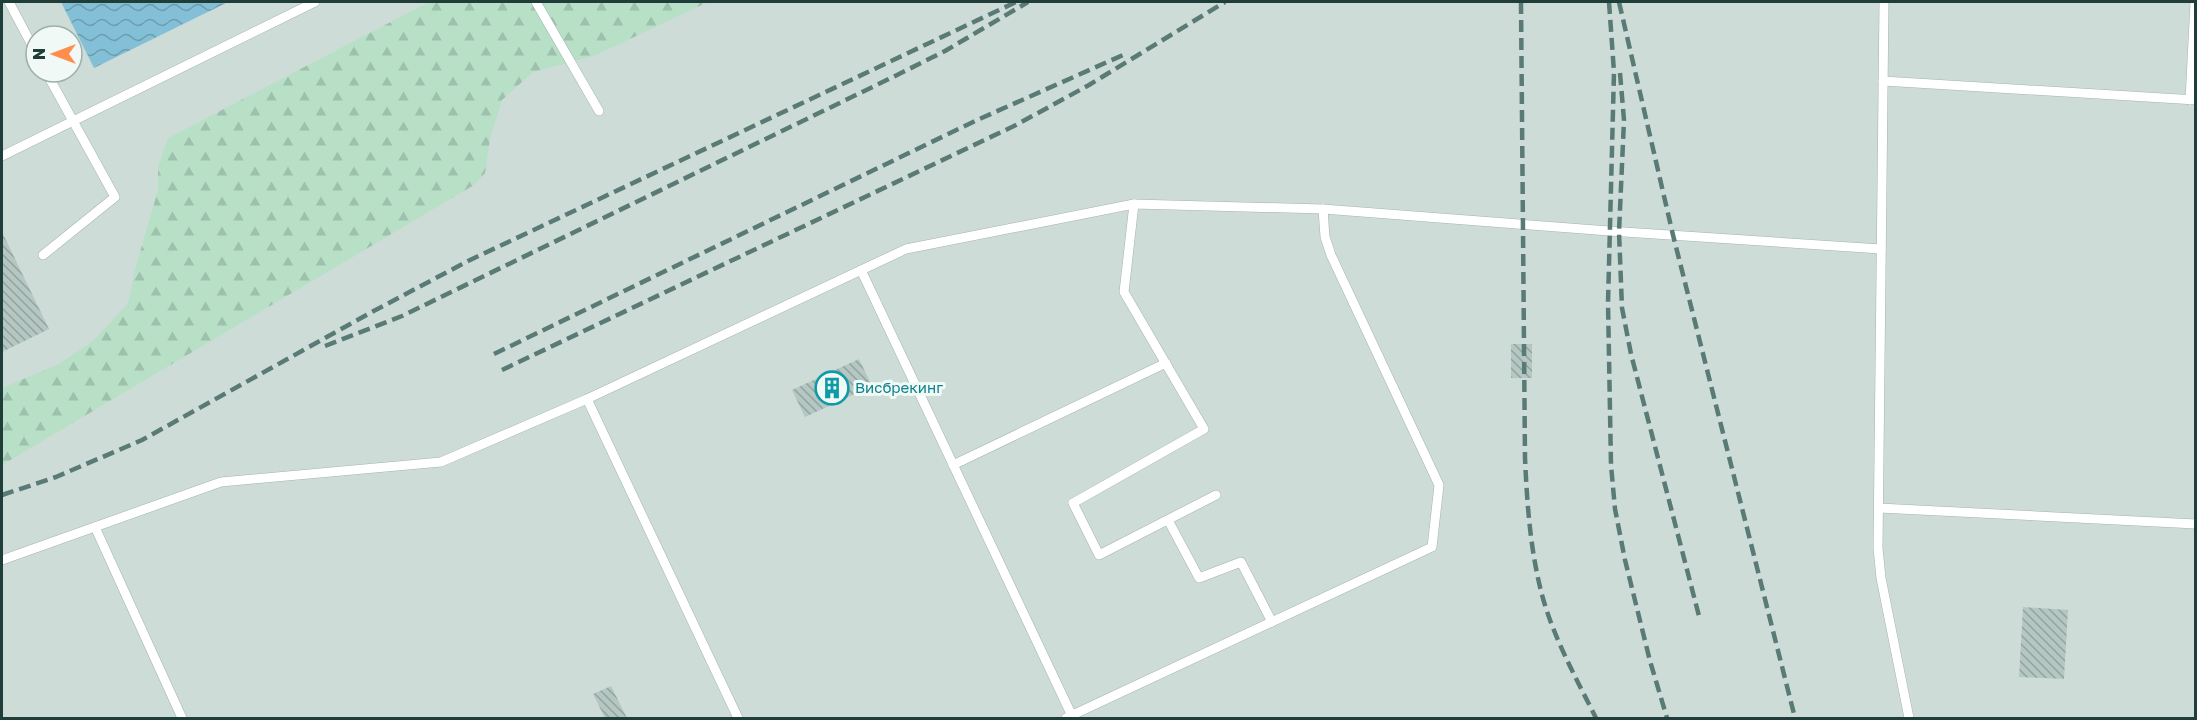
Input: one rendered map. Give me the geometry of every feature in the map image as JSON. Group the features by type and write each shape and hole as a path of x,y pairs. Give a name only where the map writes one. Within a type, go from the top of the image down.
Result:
{"lane":[{"path":"9,2 24,30"},
{"path":"2,156 315,2"},
{"path":"536,2 598,111"},
{"path":"1884,2 1878,548 1881,578 1909,718"},
{"path":"1883,81 2193,100 2195,2"},
{"path":"43,255 115,197 52,84"},
{"path":"2,560 221,482 441,462 587,399 906,249 1134,204 1323,209 1598,231 1881,249"},
{"path":"1134,204 1124,292 1204,429 1072,503 1099,555 1216,495"},
{"path":"861,270 1070,718 1432,547 1439,485 1331,255 1325,237 1323,209"},
{"path":"953,465 1166,363"},
{"path":"587,399 738,718"},
{"path":"1879,508 2196,525"},
{"path":"1167,520 1199,578 1241,562 1272,622"},
{"path":"95,527 182,718"}],"shaded area":[{"path":"2,2 2195,2 2195,718 2,718"}],"green space":[{"path":"429,2 708,2 594,56 533,72 502,100 490,139 485,173 474,185 2,465 2,388 59,364 93,341 128,303 158,190 158,167 168,138"}],"water":[{"path":"61,2 228,2 94,68 84,48 84,24 72,24"}],"building":[{"path":"2,232 49,329 2,352"},
{"path":"1511,344 1532,344 1532,378 1511,378"},
{"name":"Висбрекинг","path":"859,359 872,386 805,417 792,390"},
{"path":"2023,607 2068,610 2064,679 2019,677"},
{"path":"611,686 627,718 605,718 593,694"}],"railway":[{"path":"2,495 56,477 142,440 468,261 1016,2"},
{"path":"325,346 402,316 893,77 945,51 1028,2"},
{"path":"502,370 1016,125 1089,85 1225,2"},
{"path":"1521,2 1525,458 1530,525 1537,574 1551,624 1596,718"},
{"path":"1609,2 1614,72 1608,303 1611,465 1615,509 1625,560 1667,718"},
{"path":"1619,2 1673,235 1795,718"},
{"path":"494,354 975,121 1123,55"},
{"path":"1620,73 1624,120 1619,232 1622,308 1631,354 1699,616"}],"place":[{"name":"Висбрекинг","path":"832,388"}]}
